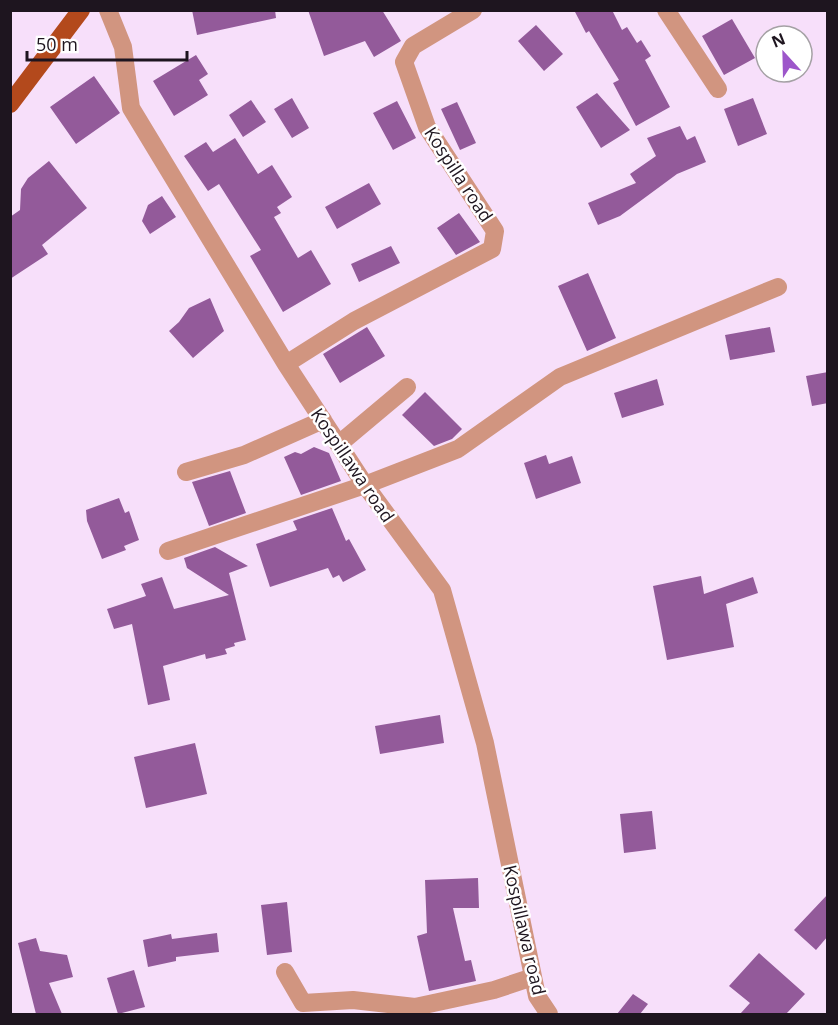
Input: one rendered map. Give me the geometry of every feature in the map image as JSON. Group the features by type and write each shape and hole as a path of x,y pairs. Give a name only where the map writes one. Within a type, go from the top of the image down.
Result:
{"main road":[{"path":"10,104 81,10"}],"street":[{"name":"Kospillawa road","path":"108,10 123,47 131,108 286,364 365,485 442,590 485,743 537,996 549,1014"},
{"name":"Kospilla road","path":"286,364 354,321 492,249 495,231 427,127 404,62 413,46 473,10"},
{"path":"666,10 718,89"},
{"path":"168,551 365,485 458,449 560,377 778,287"},
{"path":"339,444 407,387"},
{"path":"186,472 244,455 323,420"},
{"path":"285,972 303,1003 353,1000 415,1006 494,990 533,976"}],"building":[{"path":"192,10 275,10 276,18 197,35"},
{"path":"308,10 382,10 401,41 374,57 365,41 324,56"},
{"path":"574,10 612,10 622,30 627,27 637,43 641,40 651,56 645,60 670,107 636,126 613,83 619,80 589,31 586,33"},
{"path":"732,19 754,59 724,75 702,36"},
{"path":"536,25 563,54 544,71 518,41"},
{"path":"196,55 208,74 199,80 208,95 174,116 153,81"},
{"path":"94,76 120,113 76,144 50,107"},
{"path":"597,93 630,130 601,148 576,107"},
{"path":"292,98 309,128 292,138 274,109"},
{"path":"753,98 767,134 738,146 724,109"},
{"path":"251,100 266,122 243,137 229,115"},
{"path":"397,101 416,138 393,150 373,113"},
{"path":"457,102 476,143 460,150 441,109"},
{"path":"680,126 687,140 695,136 706,162 677,174 620,216 598,225 588,203 636,183 630,174 656,156 647,138"},
{"path":"235,138 258,174 272,165 292,197 277,207 281,213 274,217 298,258 311,250 331,284 283,312 250,256 261,250 219,184 208,191 184,156 206,142 213,152"},
{"path":"49,161 87,208 42,245 48,254 10,279 10,217 20,210 21,189 28,178"},
{"path":"369,183 381,204 337,229 325,207"},
{"path":"162,196 176,217 150,234 142,221 148,205"},
{"path":"459,213 480,242 456,255 437,228"},
{"path":"391,246 400,263 359,282 351,264"},
{"path":"588,273 616,338 587,351 558,286"},
{"path":"210,298 224,331 193,358 169,331 189,308"},
{"path":"367,327 385,356 340,383 323,354"},
{"path":"770,327 775,352 730,360 725,335"},
{"path":"828,372 828,403 812,406 806,376"},
{"path":"657,379 664,405 622,418 614,393"},
{"path":"425,392 462,429 452,439 434,446 402,415"},
{"path":"314,447 329,453 341,481 301,495 284,457 295,452 301,454"},
{"path":"546,455 549,464 572,456 581,483 536,499 524,463"},
{"path":"230,471 246,513 209,526 192,482"},
{"path":"119,498 125,513 129,511 139,540 124,546 126,550 102,559 87,521 86,510"},
{"path":"332,508 346,541 349,539 366,570 343,582 339,575 333,578 328,568 270,587 256,544 297,530 293,521"},
{"path":"215,547 248,566 229,573 246,640 234,643 235,646 225,649 227,654 206,659 205,654 163,666 170,700 148,705 132,624 114,629 107,609 146,596 141,584 162,577 174,609 229,595 187,568 184,558"},
{"path":"701,576 704,594 753,577 758,593 726,604 734,647 667,660 653,586"},
{"path":"440,715 444,743 380,754 375,726"},
{"path":"195,743 207,794 146,808 134,757"},
{"path":"652,811 656,849 624,853 620,814"},
{"path":"478,878 479,908 453,908 465,961 471,960 476,981 429,991 417,936 427,933 425,880"},
{"path":"828,894 828,936 816,950 794,930"},
{"path":"287,902 292,952 267,955 261,905"},
{"path":"217,933 219,952 176,957 176,961 148,967 143,940 171,934 172,939"},
{"path":"36,938 40,951 67,955 73,977 49,983 62,1014 36,1014 18,943"},
{"path":"759,953 805,994 786,1014 740,1014 750,1003 729,986"},
{"path":"134,970 145,1007 118,1014 107,978"},
{"path":"633,994 648,1004 640,1014 617,1014"}]}
